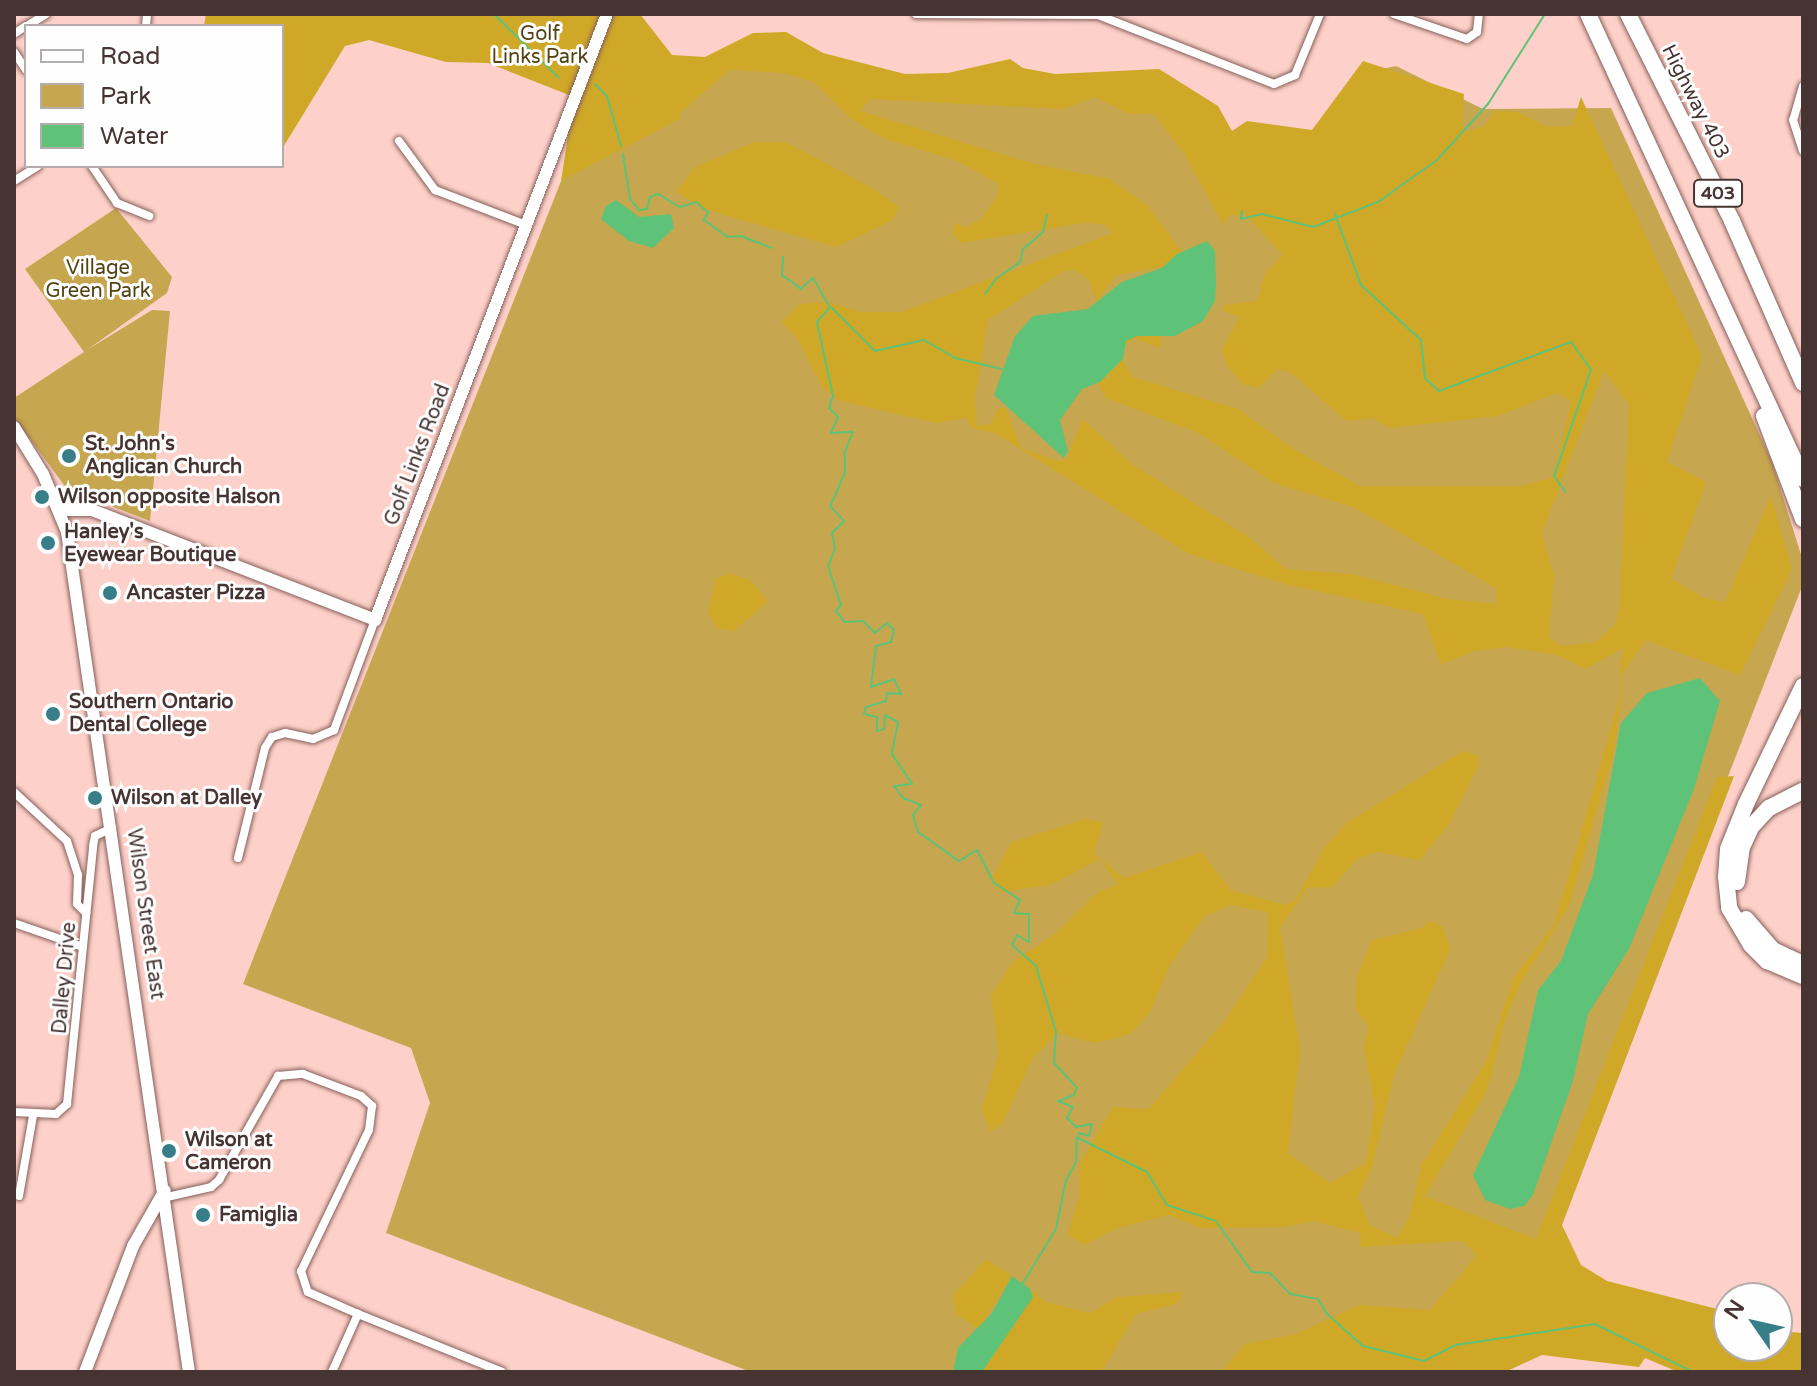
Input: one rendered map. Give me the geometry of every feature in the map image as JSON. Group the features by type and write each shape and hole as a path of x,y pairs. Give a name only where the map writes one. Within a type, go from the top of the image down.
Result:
{"highway":[{"name":"403","path":"1588,14 1803,479"},
{"name":"Highway 403","path":"1628,14 1732,221 1802,380"},
{"path":"1709,272 1803,519"},
{"path":"1803,686 1746,804 1728,849 1726,877 1729,908 1751,945 1767,961 1803,976"},
{"path":"1803,791 1769,808 1752,826 1737,870 1740,907 1749,924 1773,950 1803,964"}],"main road":[{"name":"Golf Links Road","path":"375,620 607,14"},
{"name":"Wilson Street East","path":"14,427 61,510 112,828 189,1372"},
{"path":"61,510 92,510 375,620"},
{"path":"133,1246 165,1189"},
{"path":"85,1372 133,1246 165,1189"},
{"path":"148,1220 169,1214"}],"street":[{"path":"918,14 1098,15 1274,84 1295,75 1320,14"},
{"path":"1394,14 1458,39 1473,36 1479,14"},
{"path":"1803,86 1793,120 1803,150"},
{"path":"399,141 435,190 526,225"},
{"path":"14,181 35,168"},
{"path":"93,168 117,203 150,216"},
{"name":"Golf Links Road","path":"238,858 265,748 272,737 285,733 313,739 334,730 375,620"},
{"path":"14,792 67,841 78,875 77,904 86,913"},
{"name":"Dalley Drive","path":"33,1116 56,1114 67,1104 95,836 112,828"},
{"path":"14,923 83,947"},
{"path":"165,1189 211,1187 219,1180 278,1076 303,1074 361,1096 372,1106 369,1130 301,1271 308,1292 502,1372"},
{"path":"14,1112 33,1116 19,1196"},
{"path":"332,1372 358,1314"}],"green space":[{"name":"Golf Links Park","path":"206,14 640,14 672,55 705,57 753,33 786,32 823,53 905,74 948,73 1010,59 1023,68 1055,74 1159,69 1218,106 1232,131 1247,121 1312,130 1363,61 1464,94 1462,125 1467,132 1484,126 1495,111 1518,112 1547,127 1572,126 1581,97 1702,356 1667,462 1706,482 1671,579 1704,598 1725,602 1771,496 1792,569 1740,675 1646,640 1621,675 1621,698 1614,751 1570,904 1521,983 1505,1020 1487,1091 1425,1196 1536,1239 1717,777 1734,776 1562,1225 1581,1265 1607,1281 1713,1308 1713,1362 1793,1362 1793,1332 1803,1333 1803,1372 1678,1372 1645,1358 1639,1367 1542,1355 1505,1372 1221,1372 1245,1344 1296,1334 1360,1305 1430,1310 1477,1255 1463,1241 1361,1247 1360,1233 1313,1221 1286,1227 1200,1228 1169,1215 1117,1228 1085,1245 1067,1235 1080,1196 1079,1165 1113,1107 1149,1109 1226,1019 1267,958 1268,912 1230,905 1204,917 1169,967 1150,1012 1131,1034 1094,1043 1058,1033 1033,1058 1003,1123 990,1132 982,1109 999,1053 991,996 1013,962 1055,934 1098,892 1118,884 1100,859 1050,885 1000,892 993,876 1012,842 1085,819 1103,822 1094,854 1124,878 1202,852 1231,890 1284,905 1295,901 1325,847 1347,823 1463,751 1479,756 1478,766 1448,826 1419,860 1377,852 1358,858 1332,887 1307,888 1280,928 1300,1050 1288,1153 1330,1183 1366,1163 1375,1107 1364,1047 1369,1026 1356,1010 1357,977 1372,940 1422,928 1430,921 1443,927 1450,949 1394,1075 1372,1168 1358,1197 1370,1225 1397,1238 1409,1218 1422,1164 1486,1062 1514,977 1554,925 1620,697 1620,664 1624,648 1585,669 1557,655 1508,647 1474,651 1441,664 1423,614 1289,585 1189,554 997,434 972,428 966,418 937,423 841,401 822,387 798,339 782,322 800,304 827,302 862,312 902,312 1113,233 1103,224 1083,223 961,243 953,234 954,223 967,227 981,219 998,196 999,184 958,161 885,139 851,119 814,82 783,73 729,70 679,114 681,118 561,181 574,97 488,63 446,62 369,40 345,46 284,146 284,24 204,24","holes":["1095,97 1129,114 1154,114 1185,155 1223,225 1229,216 1245,214 1283,255 1266,272 1257,301 1224,305 1224,311 1240,317 1222,349 1227,366 1243,384 1258,388 1278,369 1291,373 1347,421 1373,418 1389,428 1498,416 1557,393 1571,401 1554,477 1521,486 1360,486 1297,451 1238,409 1133,377 1117,352 1134,338 1160,348 1162,337 1132,331 1105,367 1108,379 1094,376 1106,398 1199,433 1274,483 1353,507 1496,588 1497,604 1447,599 1352,574 1286,569 1249,537 1133,465 1083,419 1066,460 1059,461 1021,448 1006,408 998,408 991,424 977,426 975,398 988,320 1064,271 1076,270 1089,280 1097,302 1115,276 1165,266 1182,252 1148,206 1110,179 1031,163 861,111 869,99 1063,109","1604,371 1629,405 1620,603 1616,623 1596,642 1562,646 1549,638 1554,576 1542,533"]},
{"path":"752,46 938,86 1120,83 1283,163 1382,69 1396,66 1483,109 1611,108 1772,462 1803,561 1803,584 1496,1372 751,1372 386,1233 430,1103 411,1048 243,984 613,50 697,78"},
{"path":"755,142 785,142 869,186 899,207 893,220 836,247 704,209 676,192 695,167"},
{"name":"Village Green Park","path":"116,208 172,277 167,293 87,350 152,310 170,311 150,521 67,489 14,417 14,398 84,352 25,269"},
{"path":"730,573 751,581 768,601 734,631 718,628 708,613 716,579"},
{"path":"986,1259 1012,1276 979,1329 956,1314 953,1295"},
{"path":"1030,1289 1046,1302 1090,1313 1117,1297 1184,1292 1176,1304 1136,1314 1101,1372 982,1372 1032,1297"}],"water":[{"path":"616,200 639,217 671,214 674,228 653,248 629,241 601,219 606,206"},
{"path":"1207,241 1215,251 1216,284 1215,301 1203,321 1175,336 1137,336 1126,341 1123,359 1100,382 1082,389 1060,420 1068,451 1064,458 994,395 1015,336 1033,316 1088,309 1122,282 1162,268 1177,254"},
{"path":"1700,678 1720,701 1694,789 1629,949 1588,1014 1573,1081 1533,1195 1524,1206 1510,1209 1485,1200 1473,1175 1519,1077 1538,990 1561,961 1593,875 1621,723 1647,693"},
{"path":"1012,1276 1030,1289 1033,1297 982,1372 953,1372 958,1348 992,1313"}],"waterway":[{"path":"494,14 559,78"},
{"path":"1242,211 1241,219 1262,214 1313,227 1378,202 1437,160 1488,104 1545,14"},
{"path":"595,84 607,96 621,146"},
{"path":"623,154 630,199 639,210 647,209 650,197 658,194 680,207 696,202 708,212 704,220 727,237 741,236 772,248"},
{"path":"985,294 996,279 1020,262 1023,249 1043,232 1047,214"},
{"path":"1335,214 1361,285 1421,340 1425,378 1439,391 1571,342 1591,370 1554,476 1565,491"},
{"path":"783,257 782,275 801,289 813,278 830,307 817,322 833,396 829,408 838,417 831,433 853,432 845,452 845,473 830,506 844,521 832,533 835,549 828,566 841,605 836,611 845,622 863,621 875,633 887,623 894,630 891,642 876,646 871,687 894,679 901,694 887,693 886,701 866,707 864,714 877,717 877,731 884,729 885,715 898,722 892,754 912,784 894,786 903,798 921,805 913,815 918,832 959,861 977,850 994,883 1020,900 1014,913 1029,914 1029,942 1017,935 1012,945 1036,966 1056,1032 1054,1063 1077,1088 1074,1095 1058,1101 1073,1107 1067,1118 1076,1127 1092,1124 1089,1136 1079,1133 1077,1138"},
{"path":"832,308 875,351 924,340 955,358 1002,369"},
{"path":"1078,1138 1147,1172 1167,1205 1216,1221 1252,1272 1270,1273 1290,1294 1318,1299 1326,1313 1363,1346 1424,1361 1456,1345 1595,1324 1693,1372"},
{"path":"1023,1283 1056,1229 1066,1180 1076,1162 1077,1139"}],"place":[{"name":"St. John's Anglican Church","path":"69,456"},
{"name":"Wilson opposite Halson","path":"42,497"},
{"name":"Hanley's Eyewear Boutique","path":"48,543"},
{"name":"Ancaster Pizza","path":"110,593"},
{"name":"Southern Ontario Dental College","path":"53,714"},
{"name":"Wilson at Dalley","path":"95,798"},
{"name":"Wilson at Cameron","path":"169,1151"},
{"name":"Famiglia","path":"203,1215"}]}
